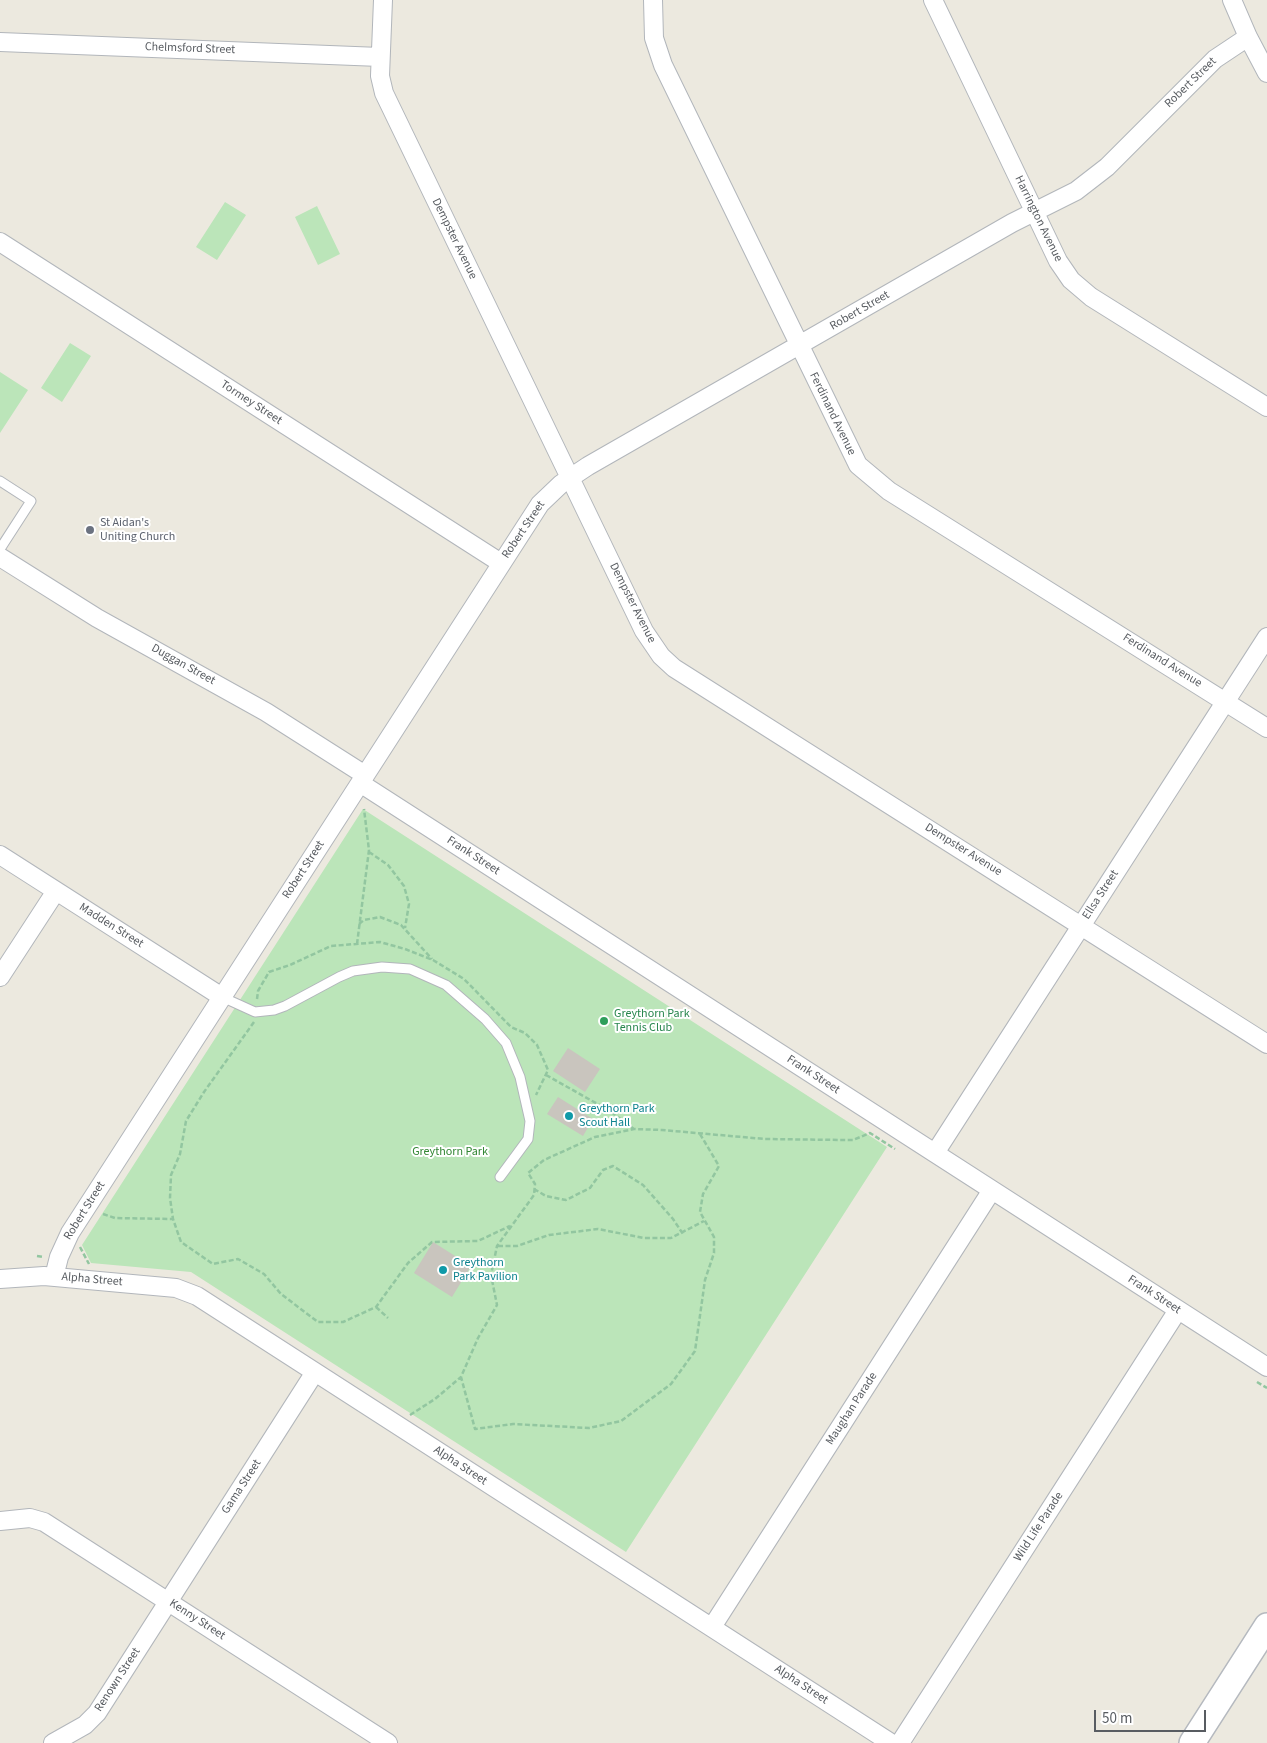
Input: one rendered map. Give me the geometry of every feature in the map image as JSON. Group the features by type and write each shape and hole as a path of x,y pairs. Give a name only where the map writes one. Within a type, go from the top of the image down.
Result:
{"main road":[{"path":"1192,1743 1267,1626"}],"street":[{"name":"Dempster Avenue","path":"383,0 380,76 384,93 644,631 666,662 1267,1044"},
{"name":"Ferdinand Avenue","path":"653,0 654,38 663,65 858,465 876,482 1267,728"},
{"name":"Harrington Avenue","path":"932,0 1034,213 1064,271 1080,288 1267,407"},
{"path":"1232,0 1267,73"},
{"name":"Robert Street","path":"56,1269 70,1233 540,504 570,478 1012,223 1076,191 1095,177 1210,63 1248,36"},
{"name":"Chelmsford Street","path":"0,42 380,57"},
{"name":"Tormey Street","path":"0,242 501,563"},
{"name":"Duggan Street","path":"0,557 98,618 266,712 362,779"},
{"name":"Ellsa Street","path":"935,1153 1267,637"},
{"name":"Frank Street","path":"362,779 1267,1367"},
{"name":"Madden Street","path":"0,855 222,997"},
{"path":"0,977 56,891"},
{"name":"Maughan Parade","path":"712,1627 992,1190"},
{"name":"Alpha Street","path":"0,1279 36,1275 56,1269 182,1289 206,1301 891,1743"},
{"name":"Wild Life Parade","path":"900,1743 1178,1310"},
{"name":"Gama Street","path":"168,1602 315,1372"},
{"name":"Kenny Street","path":"0,1521 30,1518 44,1522 388,1743"},
{"name":"Renown Street","path":"53,1743 94,1717 168,1602"}],"lane":[{"path":"0,481 31,501 0,549"},
{"path":"222,997 255,1012 285,1006 354,971 396,967 424,974 446,985 506,1043 520,1077 530,1121 528,1139 500,1177"}],"path":[{"path":"357,944 369,852 364,804"},
{"path":"369,852 388,865 404,886 409,904 404,928"},
{"path":"359,924 364,920 380,917 401,925 433,960"},
{"path":"511,1225 478,1241 432,1242 408,1264 376,1307 343,1322 318,1322 281,1294 264,1274 238,1259 213,1264 181,1242 173,1219 170,1198 171,1176 180,1154 186,1121 204,1092 251,1028 258,991 269,972 290,965 331,946 380,942 433,960 464,978 511,1027 525,1033 537,1046 548,1070 535,1097 534,1116 530,1121"},
{"path":"546,1075 610,1111 634,1129"},
{"path":"410,1416 435,1399 461,1377 478,1338 496,1305 491,1275 497,1246 534,1195 535,1184 528,1173 544,1160 595,1136 634,1129 765,1139 853,1140 870,1133 898,1151"},
{"path":"461,1377 475,1429 513,1424 589,1428 621,1421 671,1384 695,1352 706,1280 714,1253 714,1237 700,1212 703,1194 719,1166 700,1134"},
{"path":"534,1189 546,1196 566,1200 590,1188 603,1170 612,1166 643,1185 673,1219 683,1234"},
{"path":"100,1212 115,1218 173,1219"},
{"path":"497,1246 517,1246 549,1235 598,1229 644,1238 671,1238 683,1234 704,1221"},
{"path":"38,1256 56,1269 90,1265 80,1245"},
{"path":"376,1307 388,1318"},
{"path":"1252,1378 1267,1388"}],"green space":[{"path":"225,202 246,215 217,260 196,247"},
{"path":"317,206 340,254 318,265 295,217"},
{"path":"70,343 91,356 62,402 41,388"},
{"path":"0,372 28,390 0,433"},
{"name":"Greythorn Park","path":"363,809 887,1147 626,1552 191,1272 91,1263 82,1245"}],"building":[{"name":"Greythorn Park Tennis Club","path":"568,1048 600,1069 585,1092 553,1071"},
{"name":"Greythorn Park Scout Hall","path":"558,1097 593,1119 583,1136 547,1114"},
{"name":"Greythorn Park Pavilion","path":"433,1242 471,1266 452,1297 414,1273"}],"place":[{"name":"St Aidan's Uniting Church","path":"90,530"},
{"name":"Greythorn Park Tennis Club","path":"604,1021"},
{"name":"Greythorn Park Scout Hall","path":"569,1116"},
{"name":"Greythorn Park Pavilion","path":"443,1270"}]}
